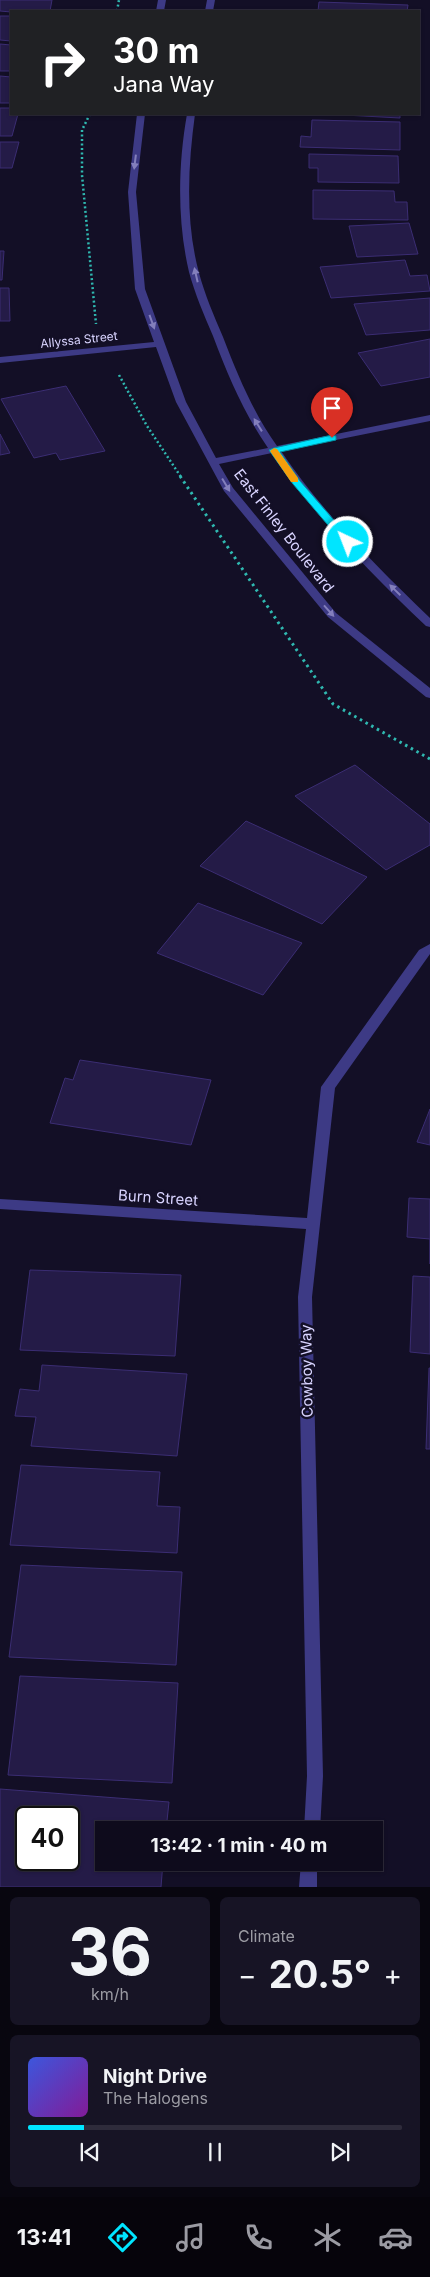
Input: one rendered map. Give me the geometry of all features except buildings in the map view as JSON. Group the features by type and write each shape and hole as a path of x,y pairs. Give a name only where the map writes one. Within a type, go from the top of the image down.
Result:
{"street":[{"name":"East Finley Boulevard","path":"141,115 132,192 140,289 180,402 228,489 332,615 430,694"},
{"path":"192,115 185,161 184,190 191,253 200,292 234,378 249,410 274,450 326,520 430,624"},
{"name":"Allyssa Street","path":"0,360 160,344"},
{"path":"214,462 430,418"},
{"name":"Cowboy Way","path":"313,1821 316,1776 305,1297 328,1087 423,954 430,948"},
{"name":"Burn Street","path":"0,1204 313,1224"},
{"path":"308,1887 309,1871"}],"slow traffic":[{"path":"274,451 294,480"}],"route":[{"path":"332,438 274,450 326,520 348,542"}]}
